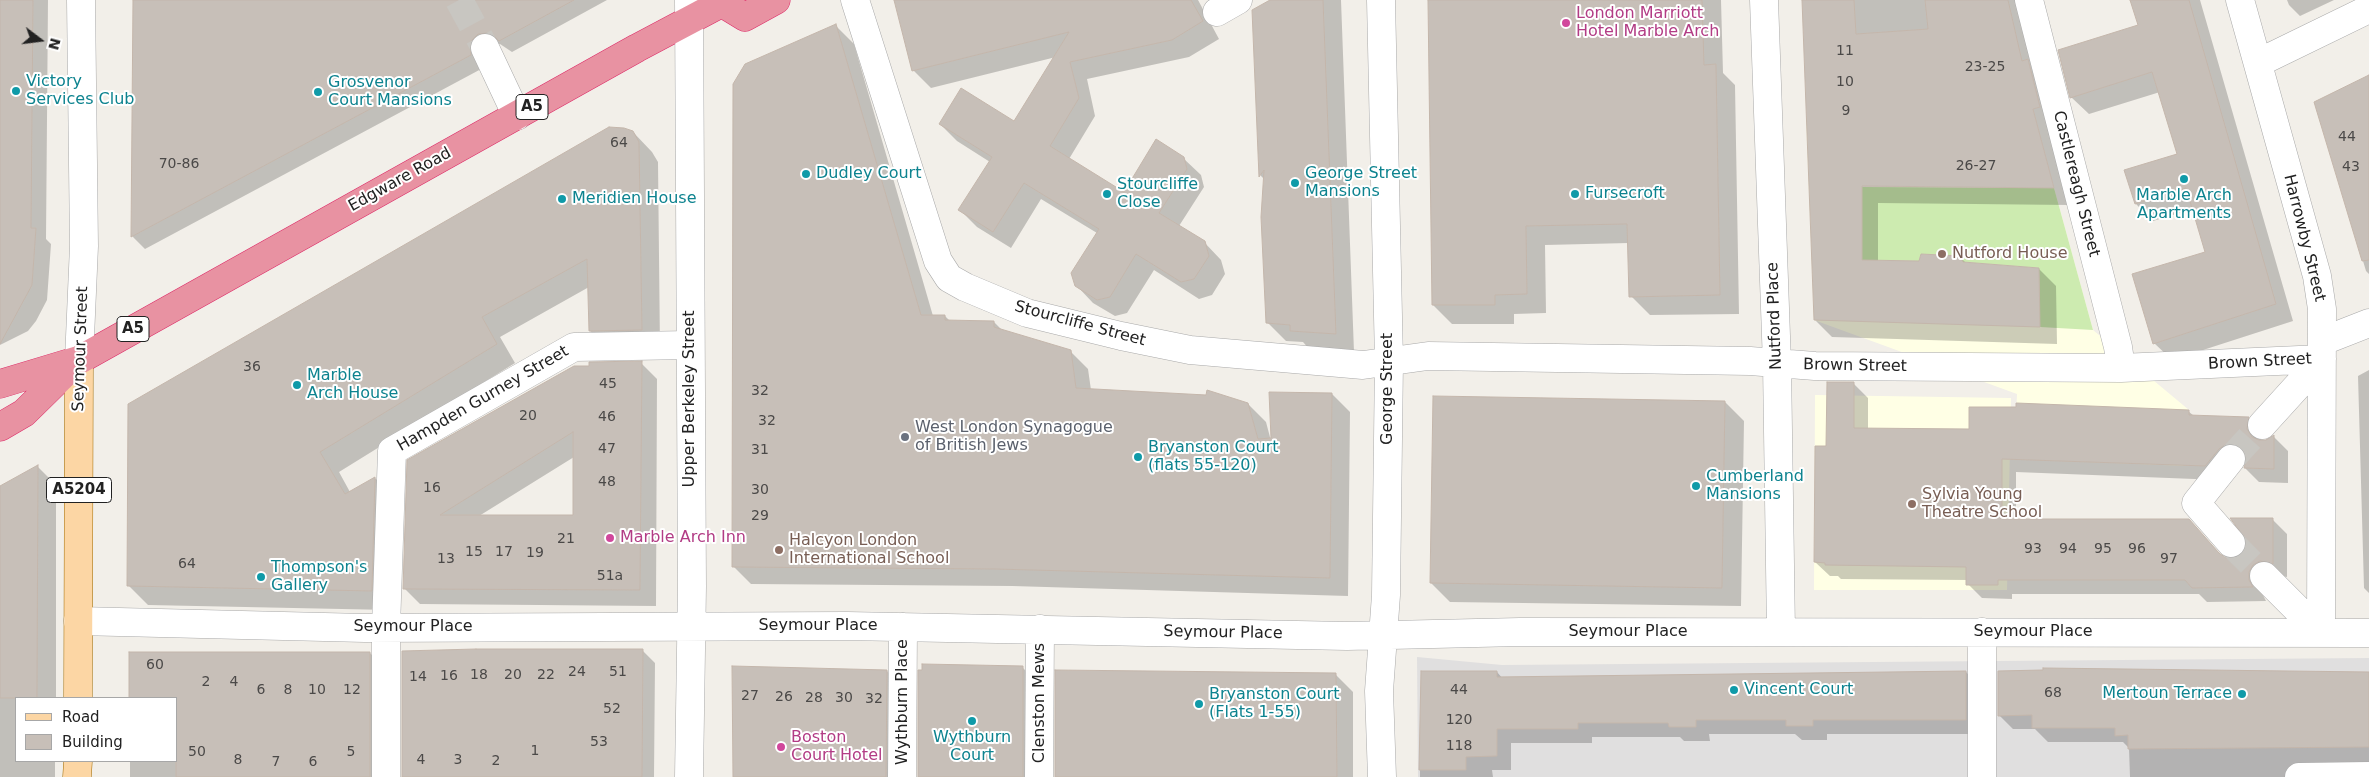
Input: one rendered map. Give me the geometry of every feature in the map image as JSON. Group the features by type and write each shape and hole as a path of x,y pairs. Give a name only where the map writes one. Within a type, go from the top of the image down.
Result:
{"highway":[{"name":"Edgware Road","path":"0,384 79,360 516,116 689,10 723,2 745,17 776,0"},
{"name":"Edgware Road","path":"0,427 24,413 79,360"}],"main road":[{"name":"Seymour Street","path":"78,697 79,360"},
{"path":"78,762 78,777"}],"street":[{"name":"Seymour Street","path":"79,360 84,246 81,0"},
{"name":"Stourcliffe Street","path":"855,0 938,261 949,278 965,287 1028,313 1121,336 1190,350 1363,365 1389,362"},
{"name":"George Street","path":"1381,0 1389,362 1383,636 1379,690 1382,777"},
{"name":"Nutford Place","path":"1764,0 1777,364 1781,632"},
{"name":"Castlereagh Street","path":"2029,0 2118,347 2121,368"},
{"name":"Harrowby Street","path":"2240,0 2317,276 2323,350 2321,633"},
{"path":"2258,63 2369,9"},
{"name":"Upper Berkeley Street","path":"689,10 691,625 689,777"},
{"path":"484,48 516,116"},
{"path":"2262,425 2323,350 2369,323"},
{"name":"Hampden Gurney Street","path":"386,628 392,451 574,347 690,345"},
{"name":"Brown Street","path":"1389,362 1428,356 1750,361 1777,364 2121,368 2323,350"},
{"path":"2231,459 2196,503 2231,543"},
{"path":"2264,576 2321,633"},
{"name":"Seymour Place","path":"78,621 386,628 691,625 904,627 1383,636 1520,632 2369,633"},
{"name":"Wythburn Place","path":"902,777 904,627"},
{"path":"386,628 386,777"},
{"name":"Clenston Mews","path":"1039,777 1040,629"},
{"path":"1982,632 1982,777"},
{"path":"2299,777 2369,776"}],"shaded area":[{"name":"Nutford House","path":"1806,119 1860,119 1862,187 2054,188 2093,330 2189,410 2186,466 2014,459 2017,394 1814,320"},
{"name":"Sylvia Young Theatre School","path":"1815,395 2011,398 2007,590 1814,590"},
{"path":"1417,657 1502,665 2369,658 2369,777 1418,777"}],"green space":[{"path":"1861,187 2054,188 2093,330 2040,327 2039,268 1963,262 1960,256 1921,254 1919,261 1862,260"}],"building":[{"name":"Victory Services Club","path":"0,0 33,0 31,228 36,228 32,285 0,344"},
{"path":"133,0 574,0 499,41 493,35 487,33 478,34 472,40 470,46 471,55 131,237"},
{"path":"894,0 1191,0 1203,21 1172,40 1070,62 1079,98 1050,146 1124,192 1156,139 1184,157 1187,169 1159,213 1205,241 1209,256 1194,279 1181,282 1136,254 1110,297 1097,300 1075,286 1071,273 1099,229 1024,183 993,232 958,210 992,157 939,124 961,88 1014,121 1069,32 912,71"},
{"name":"George Street Mansions","path":"1270,0 1323,0 1336,334 1290,331 1290,325 1266,323 1261,217 1264,170 1259,177 1252,10"},
{"path":"1428,0 1702,0 1704,65 1716,64 1720,295 1629,297 1627,224 1526,226 1527,294 1495,295 1495,305 1432,305"},
{"path":"1802,0 1854,0 1856,34 1928,29 1925,0 2008,0 2022,61 2028,59 2040,107 2033,109 2054,188 1862,186 1862,260 1919,261 1921,254 1960,256 1963,262 2039,268 2040,327 1814,320"},
{"name":"Marble Arch Apartments","path":"2130,0 2189,0 2276,304 2153,344 2132,274 2205,252 2186,188 2135,204 2124,170 2177,154 2152,72 2070,98 2058,50 2138,25"},
{"path":"836,24 921,315 945,315 945,320 994,321 994,327 1071,350 1076,388 1206,395 1207,390 1248,403 1258,439 1271,438 1269,392 1332,393 1330,578 994,569 732,567 733,84 745,64"},
{"path":"2369,75 2369,260 2362,261 2314,102"},
{"path":"609,127 633,131 639,142 642,330 589,331 587,259 482,317 497,344 320,452 345,494 375,477 372,591 127,586 128,404"},
{"path":"642,361 640,590 403,589 407,460 574,366 589,366 589,362","holes":["573,432 573,515 440,515"]},
{"path":"1827,382 1854,382 1854,428 1969,429 1969,407 2016,407 2016,403 2189,410 2189,415 2249,417 2247,429 2252,437 2266,440 2274,435 2274,469 2244,468 2246,461 2245,453 2240,447 2233,444 2225,445 2219,449 2205,466 2002,459 2002,519 2189,519 2219,553 2226,558 2234,558 2242,554 2246,548 2246,540 2230,518 2273,518 2273,564 2260,561 2253,565 2249,572 2249,580 2253,587 2192,588 2185,580 1998,580 1998,585 1966,585 1966,567 1825,565 1825,563 1814,562 1815,446 1826,446"},
{"name":"Cumberland Mansions","path":"1433,396 1725,401 1722,588 1430,583"},
{"path":"38,465 37,697 0,698 0,486"},
{"path":"643,649 642,777 402,777 402,651"},
{"path":"129,652 370,652 370,777 176,777 176,762 178,762 178,697 129,697"},
{"name":"Wythburn Court","path":"922,664 1023,666 1023,777 918,777 918,670 922,670"},
{"path":"732,666 887,670 886,777 733,777"},
{"name":"Mertoun Terrace","path":"2043,668 2369,672 2369,747 2128,749 2128,735 2115,736 2115,728 2032,728 2032,715 1998,716 1998,671 2043,670"},
{"name":"Bryanston Court (Flats 1-55)","path":"1055,670 1336,673 1337,777 1055,777"},
{"name":"Vincent Court","path":"1421,671 1497,671 1497,677 1966,671 1966,720 1813,720 1813,726 1786,726 1786,720 1696,720 1696,727 1669,727 1668,723 1578,723 1578,729 1497,729 1497,756 1466,757 1466,770 1419,770"}],"tunnel":[{"path":"459,0 485,48"},
{"path":"2231,459 2262,425"},
{"path":"2231,543 2264,576"}],"place":[{"name":"London Marriott Hotel Marble Arch","path":"1566,23"},
{"name":"Victory Services Club","path":"16,91"},
{"name":"Grosvenor Court Mansions","path":"318,92"},
{"name":"Dudley Court","path":"806,174"},
{"name":"Marble Arch Apartments","path":"2184,179"},
{"name":"George Street Mansions","path":"1295,183"},
{"name":"Stourcliffe Close","path":"1107,194"},
{"name":"Fursecroft","path":"1575,194"},
{"name":"Meridien House","path":"562,199"},
{"name":"Nutford House","path":"1942,254"},
{"name":"Marble Arch House","path":"297,385"},
{"name":"West London Synagogue of British Jews","path":"905,437"},
{"name":"Bryanston Court (flats 55-120)","path":"1138,457"},
{"name":"Cumberland Mansions","path":"1696,486"},
{"name":"Sylvia Young Theatre School","path":"1912,504"},
{"name":"Marble Arch Inn","path":"610,538"},
{"name":"Halcyon London International School","path":"779,550"},
{"name":"Thompson's Gallery","path":"261,577"},
{"name":"Vincent Court","path":"1734,690"},
{"name":"Mertoun Terrace","path":"2242,694"},
{"name":"Bryanston Court (Flats 1-55)","path":"1199,704"},
{"name":"Wythburn Court","path":"972,721"},
{"name":"Boston Court Hotel","path":"781,747"}]}
